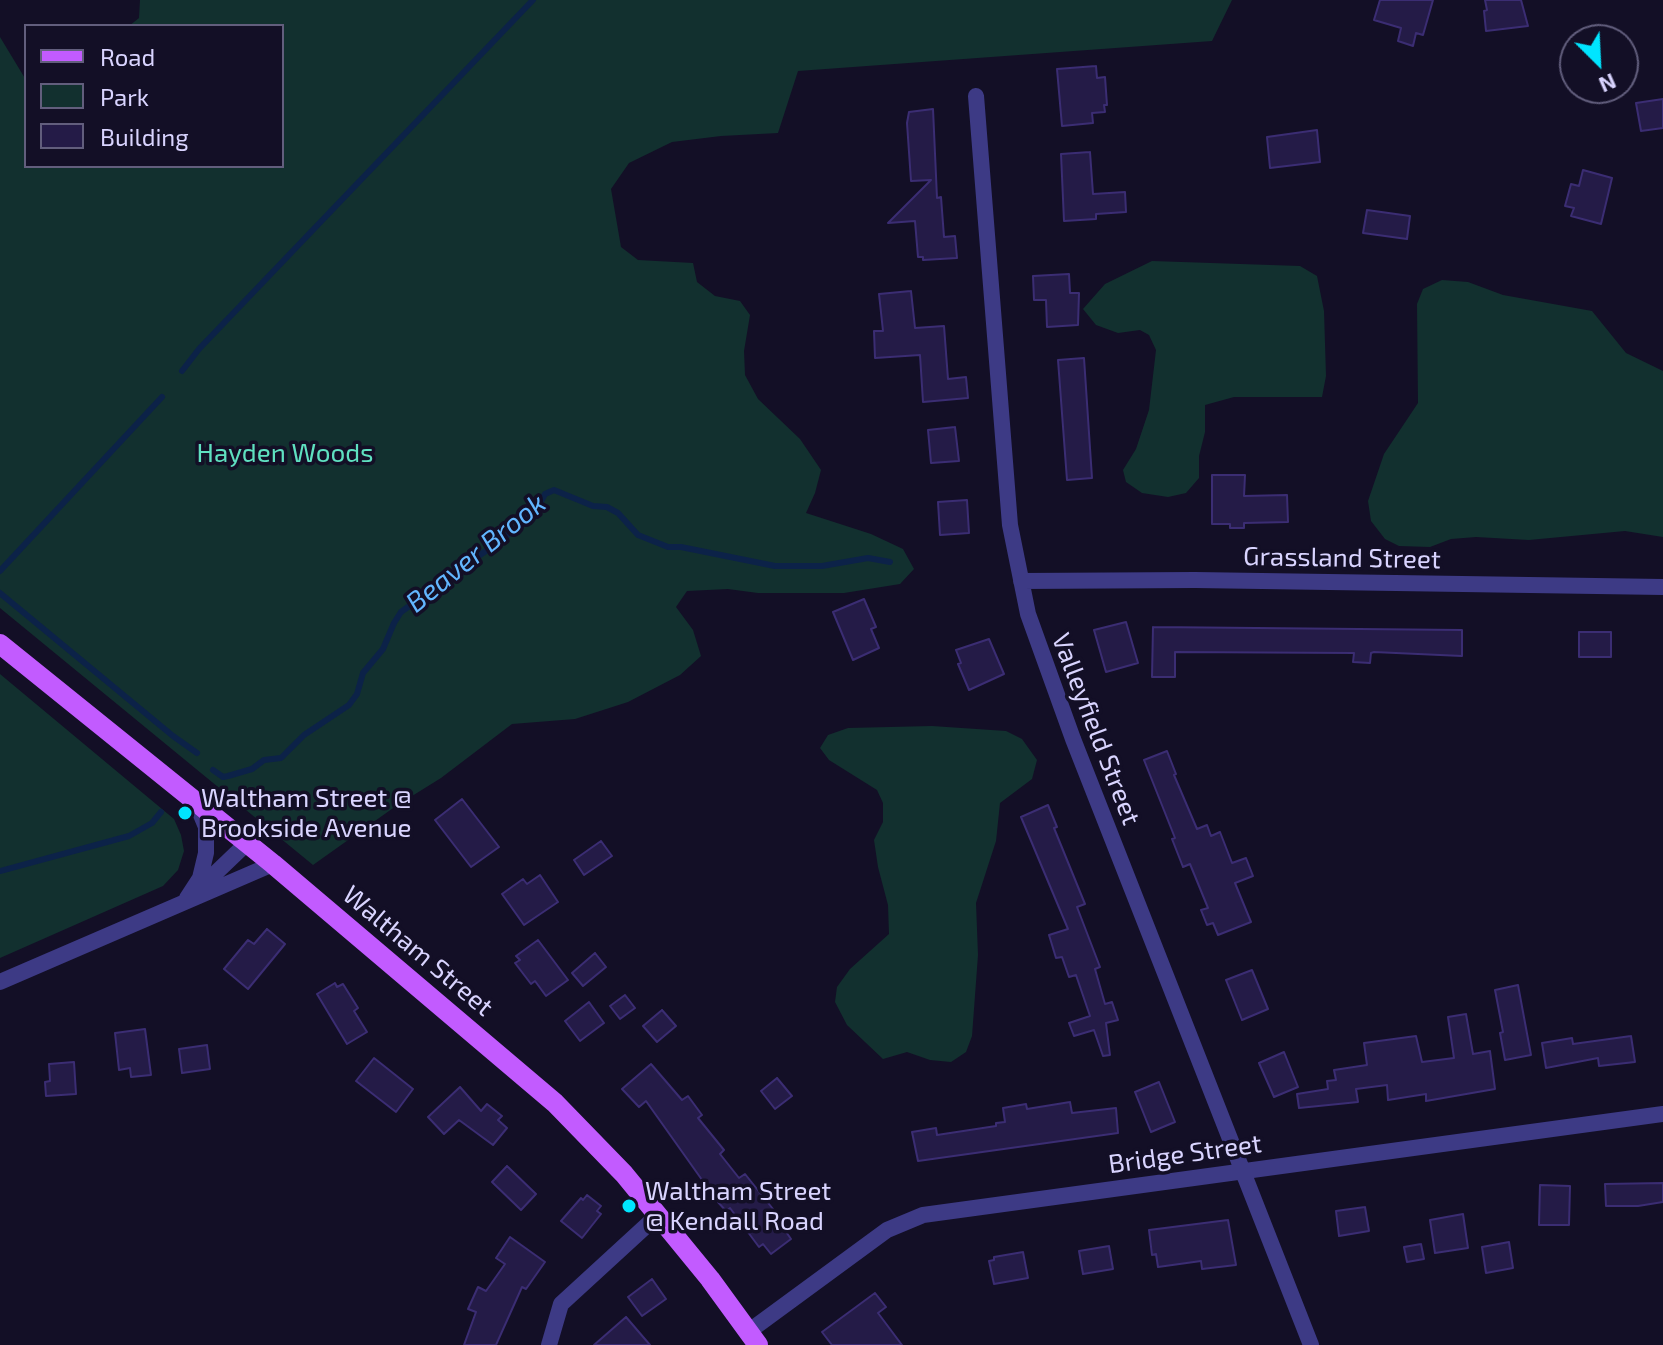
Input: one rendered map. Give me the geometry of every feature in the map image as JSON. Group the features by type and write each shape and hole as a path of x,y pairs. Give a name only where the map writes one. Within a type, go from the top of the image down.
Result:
{"main road":[{"name":"Waltham Street","path":"0,644 273,864 546,1094 624,1174 753,1338"}],"street":[{"name":"Valleyfield Street","path":"976,96 1010,525 1028,614 1073,739 1311,1345"},
{"name":"Grassland Street","path":"1021,581 1195,580 1663,587"},
{"path":"187,898 200,878 206,853 206,827 196,802"},
{"path":"172,908 247,843"},
{"path":"0,982 273,864"},
{"name":"Bridge Street","path":"753,1338 887,1230 923,1215 1663,1114"},
{"path":"549,1345 561,1304 658,1215"}],"green space":[{"name":"Hayden Woods","path":"140,0 1232,0 1212,41 798,71 778,133 672,142 629,163 611,189 621,247 638,260 693,263 697,282 715,296 740,301 750,315 744,351 745,375 758,399 800,439 821,470 806,513 871,534 903,549 914,569 900,584 844,593 758,593 728,589 687,591 676,607 693,630 701,656 680,675 628,702 575,719 512,724 441,778 313,865 0,608 0,37 24,77 24,168 284,168 284,24 132,24 139,18"},
{"path":"1152,261 1300,266 1317,276 1324,311 1326,376 1322,397 1234,397 1205,405 1199,478 1186,493 1168,497 1142,493 1126,482 1123,470 1136,449 1149,410 1156,350 1149,335 1140,330 1118,333 1096,325 1083,309 1105,284"},
{"path":"1442,280 1468,282 1503,295 1592,311 1626,353 1663,371 1663,537 1625,531 1529,540 1476,537 1451,539 1430,547 1399,546 1385,539 1371,521 1368,501 1384,454 1418,403 1417,304 1423,289"},
{"path":"0,674 174,819 184,851 178,870 163,886 0,958"},
{"path":"932,726 1006,731 1022,739 1037,760 1032,779 1000,803 996,841 976,903 978,955 972,1036 966,1052 951,1062 930,1060 907,1052 883,1059 847,1025 835,1002 837,987 850,969 889,934 888,905 874,840 883,822 883,803 877,790 829,760 820,748 828,735 848,728"}],"building":[{"path":"1380,0 1433,0 1423,35 1416,33 1413,46 1398,41 1401,28 1374,20"},
{"path":"1485,0 1521,0 1528,26 1486,31"},
{"path":"1096,66 1097,78 1105,77 1105,112 1092,113 1093,123 1062,126 1057,69"},
{"path":"1663,99 1663,128 1641,131 1636,104"},
{"path":"933,109 937,198 941,197 944,237 955,236 957,258 923,260 923,257 918,257 915,221 888,223 931,180 911,181 907,123 909,112"},
{"path":"1317,130 1320,162 1270,168 1267,137"},
{"path":"1090,152 1093,194 1125,192 1126,212 1096,214 1096,219 1064,221 1061,154"},
{"path":"1583,170 1612,178 1601,224 1571,216 1574,208 1565,206 1571,184 1579,186"},
{"path":"1367,210 1410,216 1407,239 1363,233"},
{"path":"1069,274 1070,293 1079,293 1078,325 1047,327 1046,300 1034,300 1033,276"},
{"path":"911,291 915,328 944,326 948,379 966,377 968,398 923,402 920,355 875,358 874,331 883,331 879,294"},
{"path":"1084,358 1092,478 1067,480 1058,360"},
{"path":"955,427 959,461 931,463 928,430"},
{"path":"1212,475 1245,475 1244,496 1287,495 1288,522 1244,523 1244,528 1212,524"},
{"path":"967,500 969,533 940,535 938,502"},
{"path":"864,599 876,627 871,629 879,648 853,660 833,612"},
{"path":"1126,622 1138,663 1106,672 1094,630"},
{"path":"1153,627 1462,630 1462,656 1374,652 1371,653 1370,663 1353,662 1354,653 1175,652 1175,677 1152,677"},
{"path":"1579,632 1611,632 1611,657 1579,657"},
{"path":"989,639 1004,674 969,690 958,664 961,663 956,650"},
{"path":"1167,751 1197,829 1207,825 1211,836 1220,832 1232,863 1246,858 1253,876 1235,883 1251,922 1218,935 1213,923 1207,925 1201,910 1208,908 1190,864 1183,867 1172,839 1175,838 1144,760"},
{"path":"462,799 499,847 471,867 435,820"},
{"path":"1048,805 1057,827 1054,828 1085,904 1077,907 1100,967 1095,969 1105,1004 1112,1002 1118,1020 1106,1023 1110,1055 1103,1056 1094,1030 1074,1036 1069,1023 1090,1016 1076,975 1069,977 1062,957 1056,958 1049,935 1068,929 1021,817"},
{"path":"601,841 612,856 584,875 574,860"},
{"path":"540,875 558,902 524,925 502,894 523,879 527,884"},
{"path":"267,929 285,944 248,989 224,969 248,940 254,944"},
{"path":"538,940 568,980 546,996 535,981 531,984 515,963 520,960 516,956"},
{"path":"595,953 606,967 583,986 572,973"},
{"path":"1252,970 1268,1009 1242,1020 1226,980"},
{"path":"335,983 337,987 343,984 358,1008 354,1011 367,1032 347,1044 317,994"},
{"path":"1518,985 1531,1055 1505,1060 1495,990"},
{"path":"625,995 635,1008 620,1019 610,1006"},
{"path":"589,1002 604,1023 580,1041 565,1021"},
{"path":"662,1010 676,1026 657,1042 643,1026"},
{"path":"1466,1014 1473,1054 1490,1051 1495,1089 1426,1101 1426,1094 1388,1100 1387,1085 1356,1089 1358,1102 1299,1108 1297,1094 1328,1089 1327,1081 1336,1080 1334,1070 1367,1065 1364,1043 1416,1036 1422,1062 1454,1058 1448,1017"},
{"path":"145,1029 151,1075 131,1077 130,1068 119,1070 115,1033"},
{"path":"1631,1036 1635,1062 1599,1066 1598,1058 1546,1068 1542,1043 1572,1038 1573,1044"},
{"path":"207,1045 210,1069 182,1073 179,1049"},
{"path":"1284,1052 1298,1087 1274,1097 1259,1063"},
{"path":"374,1058 413,1089 396,1112 356,1081"},
{"path":"74,1062 76,1094 46,1096 45,1082 50,1081 49,1064"},
{"path":"651,1064 682,1100 688,1096 702,1115 698,1118 724,1150 720,1154 739,1178 745,1174 777,1214 775,1216 791,1239 771,1254 763,1244 759,1247 730,1208 726,1211 717,1201 646,1101 639,1107 622,1089"},
{"path":"777,1078 792,1096 775,1109 761,1091"},
{"path":"1159,1082 1175,1122 1151,1132 1135,1092"},
{"path":"460,1087 481,1111 487,1104 502,1116 498,1120 507,1128 493,1145 459,1120 444,1134 428,1117"},
{"path":"1070,1102 1072,1113 1116,1108 1118,1133 918,1161 912,1132 936,1128 937,1135 996,1126 996,1123 1005,1122 1003,1108 1026,1104 1027,1109"},
{"path":"507,1166 536,1194 521,1210 492,1182"},
{"path":"1663,1183 1663,1202 1606,1206 1605,1184"},
{"path":"1540,1185 1570,1186 1569,1225 1539,1225"},
{"path":"587,1195 601,1206 597,1211 601,1214 582,1238 561,1221"},
{"path":"1365,1207 1369,1231 1339,1236 1336,1211"},
{"path":"1463,1214 1468,1248 1435,1253 1430,1220"},
{"path":"1228,1220 1236,1265 1202,1269 1201,1261 1158,1267 1156,1254 1152,1255 1149,1230"},
{"path":"510,1237 545,1262 526,1289 522,1287 496,1345 464,1345 476,1312 468,1309 478,1287 486,1291 505,1264 496,1258"},
{"path":"1509,1242 1513,1268 1486,1273 1482,1247"},
{"path":"1421,1244 1424,1259 1407,1262 1404,1247"},
{"path":"1109,1246 1113,1269 1083,1274 1079,1251"},
{"path":"1023,1252 1028,1278 994,1284 989,1261 994,1257"},
{"path":"652,1279 666,1299 642,1316 628,1297"},
{"path":"875,1293 886,1307 878,1313 902,1345 832,1345 822,1332"},
{"path":"626,1317 650,1345 594,1345"}],"waterway":[{"path":"182,371 199,349 533,0"},
{"path":"0,571 162,397"},
{"name":"Beaver Brook","path":"213,770 223,777 252,769 264,760 281,758 304,735 349,705 357,694 363,673 383,649 401,612 440,584 460,564 503,539 539,505 545,494 554,490 593,506 607,507 618,513 638,535 668,547 775,566 822,566 868,558 890,562"},
{"path":"0,593 197,753"},
{"name":"Beaver Brook","path":"0,871 129,836 152,823 161,812"}],"place":[{"name":"Waltham Street @ Brookside Avenue","path":"185,813"},
{"name":"Waltham Street @ Kendall Road","path":"629,1206"}]}
